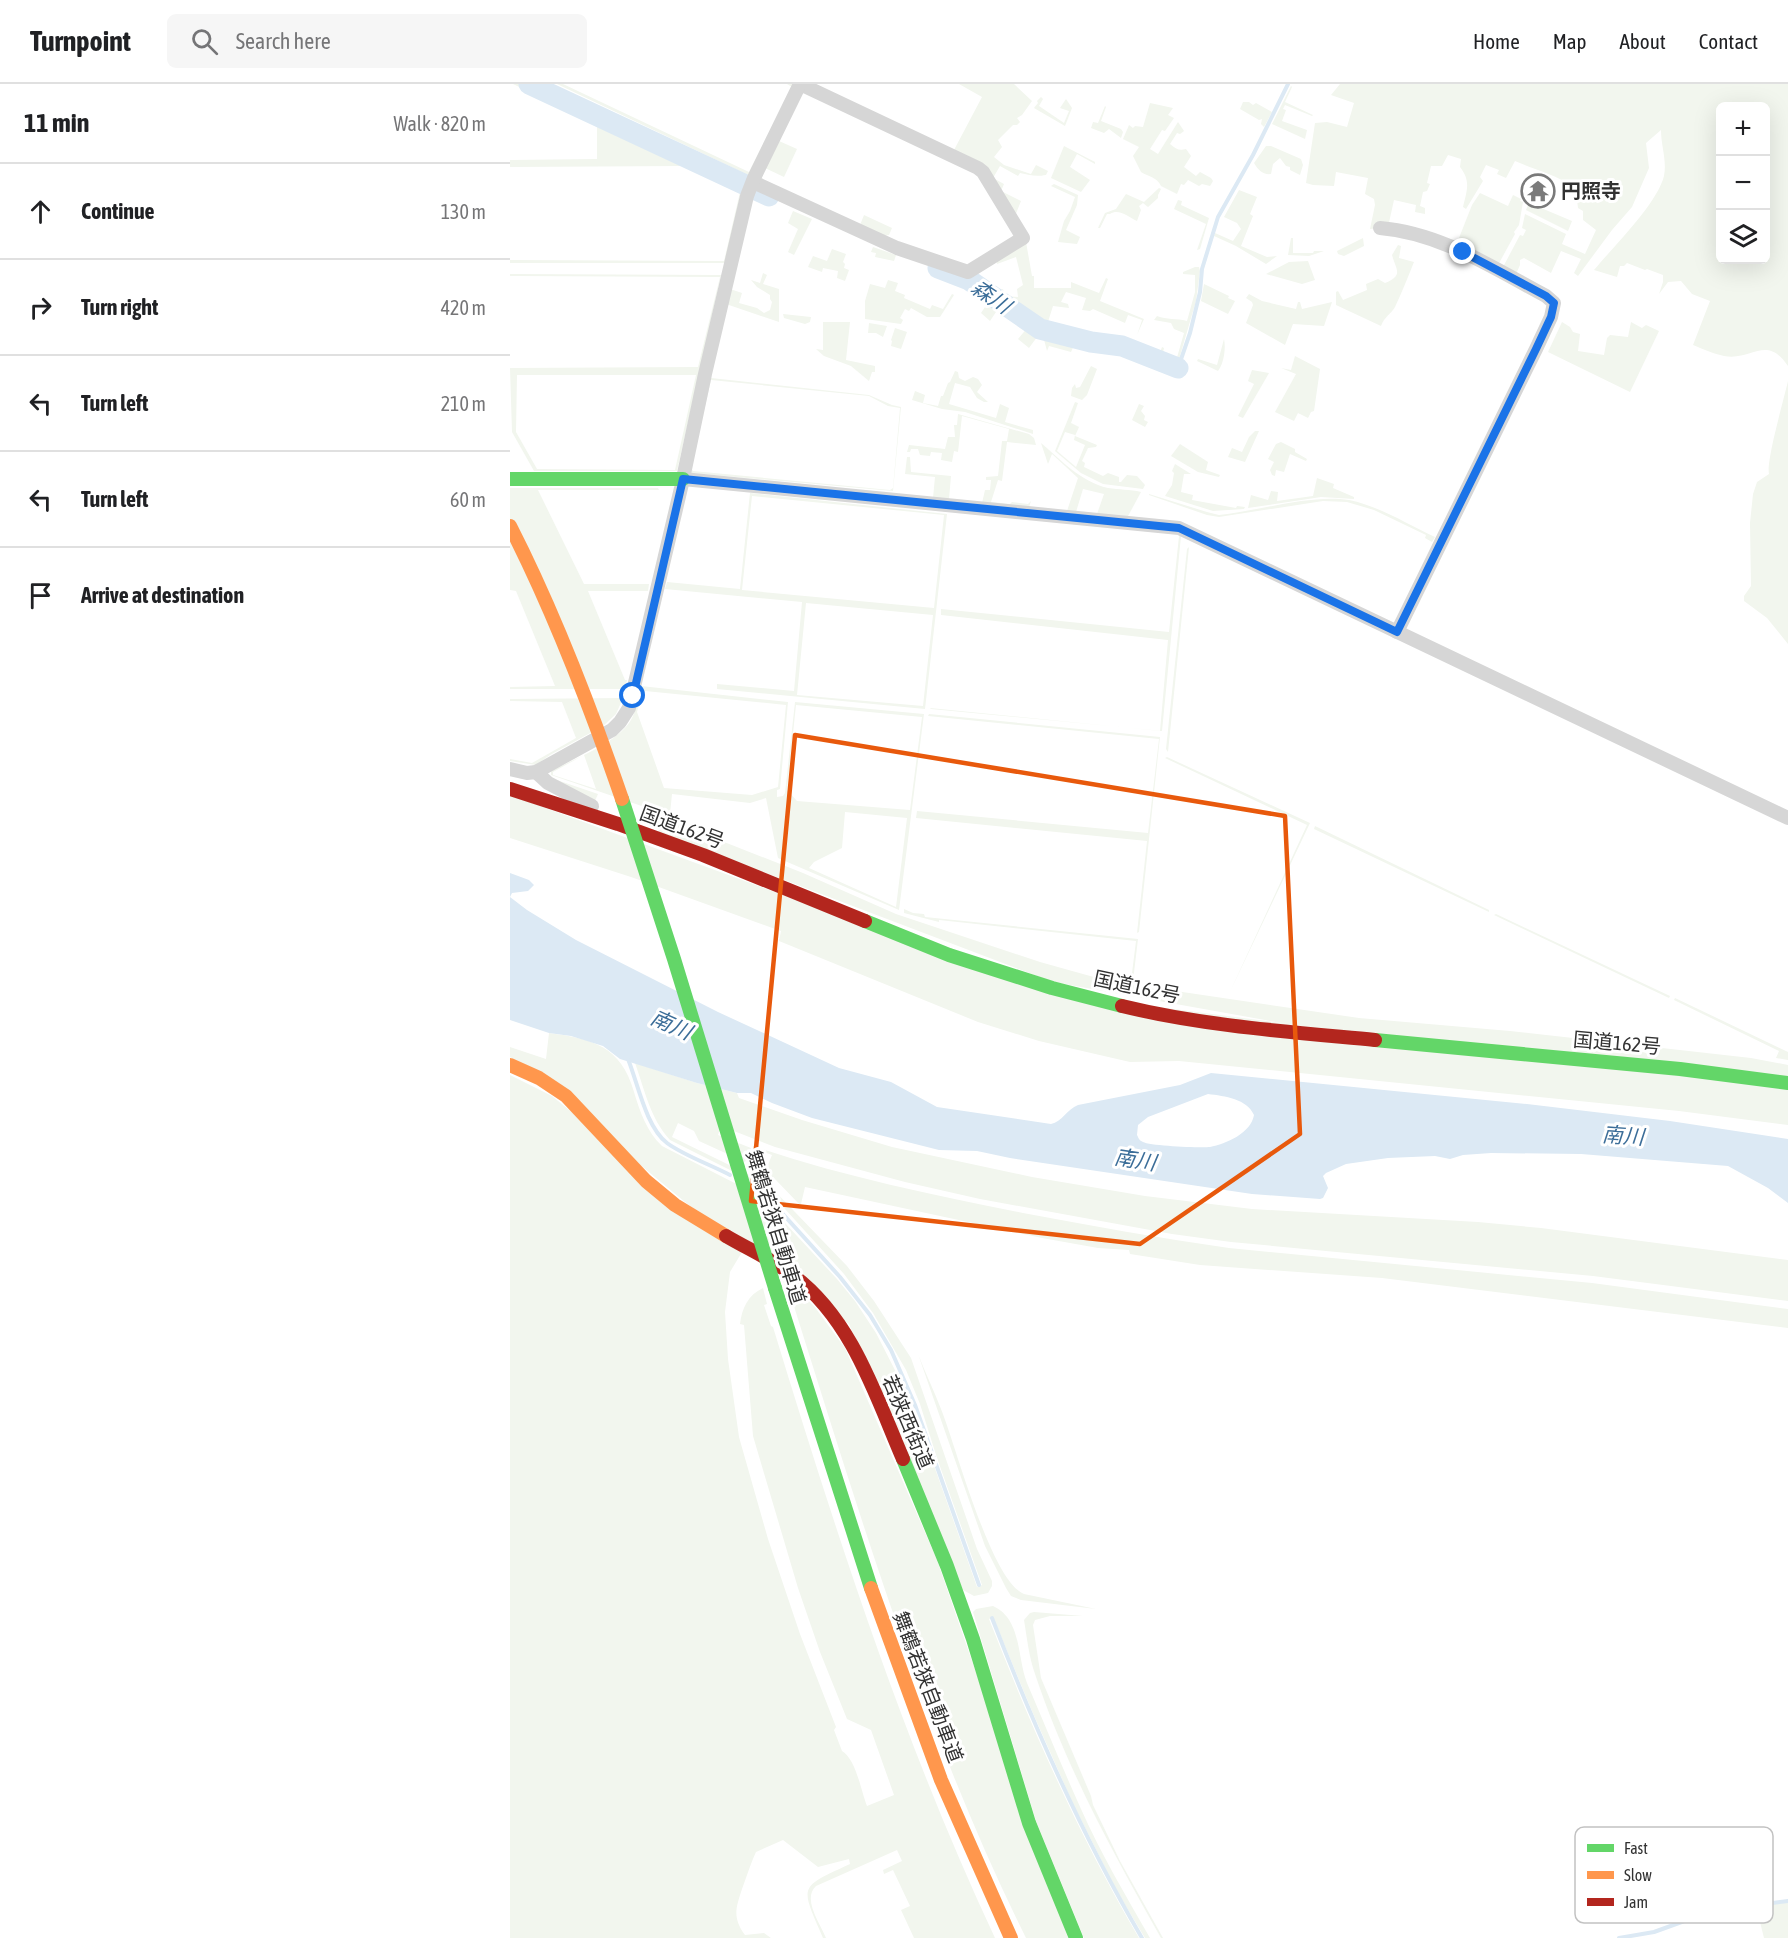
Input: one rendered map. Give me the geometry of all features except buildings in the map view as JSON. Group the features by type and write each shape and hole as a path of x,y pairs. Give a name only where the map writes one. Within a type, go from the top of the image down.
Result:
{"main road":[{"path":"510,479 683,479"},
{"name":"舞鶴若狭自動車道","path":"510,526 557,626 610,764 668,936 849,1523 910,1697 969,1844 1011,1938"},
{"name":"国道162号","path":"510,789 618,824 796,891 949,955 1052,988 1126,1007 1293,1032 1680,1069 1788,1083"},
{"name":"若狭西街道","path":"510,1065 539,1078 566,1096 646,1181 675,1205 793,1275 820,1299 842,1327 877,1398 947,1566 973,1639 1029,1823 1076,1938"}],"street":[{"path":"510,769 527,773 536,772 598,740 612,730 625,715 633,696 705,374 751,186 800,84 978,168 983,172 1023,238 968,272 897,248 819,217 751,186"},
{"path":"1380,228 1405,232 1453,247 1546,296 1554,303 1551,317 1536,349 1397,632"},
{"path":"683,479 1179,528 1788,818"},
{"path":"536,772 548,783 610,816 618,824"}],"highlighted area":[{"path":"795,735 1285,816 1300,1134 1140,1244 751,1201"}],"shaded area":[{"path":"513,84 522,84 744,188 741,192 726,263 510,263 510,260 724,261 740,192 685,166 510,167 510,160 597,159 597,124"},
{"path":"557,84 563,84 749,172 792,87 787,84 796,84 748,175"},
{"path":"959,84 1014,84 1032,101 1017,118 1020,122 1013,125 998,140 1002,147 994,157 1004,165 1031,174 1036,165 1048,171 1046,175 1036,176 1020,173 1018,176 1000,166 993,178 1004,184 1001,191 1021,201 1015,216 982,166 954,150 982,97"},
{"path":"1340,84 1788,84 1788,366 1780,357 1766,350 1734,357 1712,353 1693,345 1710,301 1692,294 1681,281 1668,282 1659,294 1663,275 1647,269 1627,263 1620,266 1617,277 1594,270 1644,212 1660,187 1665,170 1661,130 1646,143 1649,168 1632,207 1578,276 1574,273 1581,259 1561,251 1551,273 1524,258 1520,260 1516,274 1503,267 1520,235 1523,236 1526,230 1522,228 1525,214 1566,234 1562,244 1585,254 1596,230 1583,220 1583,211 1578,208 1577,200 1572,196 1573,187 1552,175 1515,161 1506,178 1497,174 1499,170 1486,165 1480,177 1483,181 1466,209 1463,207 1467,181 1460,167 1461,159 1448,155 1442,166 1431,166 1427,183 1430,184 1427,191 1423,192 1420,206 1425,208 1425,214 1415,212 1416,205 1394,200 1388,227 1370,229 1375,205 1374,199 1365,194 1368,178 1336,172 1334,186 1306,183 1315,123 1327,122 1347,127 1354,103 1331,95"},
{"path":"1291,86 1285,102 1313,115 1285,105 1283,109 1286,110 1282,121 1307,130 1305,139 1272,124"},
{"path":"1041,97 1043,99 1039,106 1064,123 1069,111 1060,108 1066,99 1072,108 1065,126 1034,108"},
{"path":"1243,102 1253,105 1256,103 1272,112 1264,127 1261,124 1262,119 1259,120 1240,109"},
{"path":"1150,103 1173,108 1168,115 1174,118 1165,131 1162,130 1150,149 1158,154 1178,122 1184,131 1177,133 1170,144 1181,150 1186,149 1191,156 1184,167 1196,176 1200,172 1211,178 1213,181 1210,186 1202,184 1199,186 1188,180 1184,185 1181,184 1177,194 1141,172 1133,156 1139,147 1123,139 1129,125 1133,128 1143,127"},
{"path":"1105,106 1101,121 1121,129 1123,132 1121,138 1109,129 1104,133 1091,128 1093,122 1098,123"},
{"path":"779,141 797,149 784,177 765,168"},
{"path":"1064,146 1095,162 1095,164 1077,154 1070,167 1090,180 1081,192 1051,178"},
{"path":"1266,146 1301,159 1303,165 1300,175 1290,170 1290,167 1286,166 1280,158 1273,164 1271,174 1259,170 1254,163"},
{"path":"1054,184 1078,195 1077,205 1066,230 1080,237 1077,244 1058,242 1064,221 1075,197 1051,186"},
{"path":"1159,188 1161,189 1158,198 1148,207 1143,203 1139,206 1141,210 1137,221 1124,214 1113,212 1107,214 1098,228 1105,213 1116,209 1126,194 1144,202"},
{"path":"1239,190 1257,197 1250,214 1253,216 1241,246 1267,257 1277,256 1266,264 1214,236 1215,233 1233,241 1241,229 1237,223 1224,217"},
{"path":"1480,193 1508,206 1513,195 1523,202 1519,225 1498,265 1457,243 1472,205"},
{"path":"1178,200 1182,201 1181,205 1209,218 1200,249 1197,250 1206,224 1174,209"},
{"path":"1528,205 1532,207 1534,205 1572,221 1568,231 1526,210"},
{"path":"793,211 812,219 794,255 788,252 798,229 788,223"},
{"path":"864,215 892,228 889,235 884,236 860,225"},
{"path":"1291,238 1293,238 1293,253 1324,251 1309,256 1288,255"},
{"path":"1363,238 1364,246 1344,256 1338,254 1337,251"},
{"path":"1026,242 1032,276 1034,276 1034,288 1071,288 1071,282 1099,293 1106,278 1108,279 1100,301 1144,319 1137,335 1142,320 1128,315 1125,323 1093,309 1082,310 1086,298 1066,292 1061,302 1068,304 1069,308 1053,306 1047,325 1081,335 1122,340 1159,355 1162,347 1164,348 1162,357 1176,361 1184,333 1174,329 1171,323 1154,320 1157,316 1187,321 1195,292 1195,275 1183,274 1183,272 1199,267 1196,301 1177,366 1123,344 1092,341 1045,329 993,294 1003,289 1005,296 1018,297 1017,289 1023,285 1016,257 997,264 996,258"},
{"path":"1398,245 1401,246 1399,258 1414,262 1395,307 1381,326 1336,305 1336,292 1338,291 1343,300 1367,290 1366,284 1378,279 1385,283 1395,277 1397,272 1392,255"},
{"path":"873,247 896,255 894,261 875,257 876,253 871,252"},
{"path":"832,249 846,254 843,262 844,268 849,270 845,281 837,278 838,271 823,268 822,272 808,267 813,256 827,261"},
{"path":"1308,261 1315,280 1302,284 1266,274 1289,262"},
{"path":"763,273 767,275 763,284 779,289 779,322 726,304 730,289 742,293 739,303 757,308 764,313 770,310 772,302 770,295 751,280 760,283"},
{"path":"510,274 721,275 677,471 534,471 512,432 510,368 698,367 720,277 510,276","holes":["517,375 696,375 675,470 537,469 516,432"]},
{"path":"888,280 898,283 895,291 905,295 904,298 930,309 932,305 943,309 952,294 954,295 940,317 927,317 911,308 909,311 905,309 900,318 903,320 901,324 865,319 865,301 870,284 885,288"},
{"path":"1204,284 1235,301 1228,314 1201,301"},
{"path":"984,293 1002,305 1001,308 1005,307 1040,333 1029,348 1018,339 1028,327 1006,310 998,309 990,321 981,313 987,304 980,298"},
{"path":"1249,294 1262,301 1296,309 1298,302 1302,309 1332,302 1324,326 1293,324 1285,345 1246,323 1253,305 1246,298"},
{"path":"783,314 811,317 810,322 805,324 784,318"},
{"path":"823,322 850,322 846,360 875,366 875,372 872,372 869,381 851,366 824,356 816,349 823,350"},
{"path":"1562,322 1573,332 1580,334 1578,351 1604,355 1607,338 1610,335 1628,337 1631,322 1642,328 1646,325 1659,331 1630,392 1548,352"},
{"path":"869,323 887,326 883,337 876,333 868,333"},
{"path":"895,328 907,332 901,349 891,346"},
{"path":"1042,332 1078,340 1079,344 1075,343 1071,352 1049,346 1047,351"},
{"path":"1224,339 1224,355 1218,371 1197,361 1198,359 1217,365"},
{"path":"1295,356 1320,369 1314,411 1308,418 1298,413 1294,421 1275,412 1296,374 1281,368 1291,370"},
{"path":"1091,366 1097,369 1087,395 1082,400 1071,396 1072,388 1075,384 1076,388 1080,387"},
{"path":"1252,370 1269,373 1243,418 1238,416 1254,384 1248,381"},
{"path":"955,371 958,372 959,378 965,381 973,377 978,379 982,385 977,392 988,402 977,398 970,387 955,383 949,404 996,418 1000,404 1009,408 1005,422 1033,430 1033,434 965,412 942,409 912,400 915,391 925,395 923,403 938,406"},
{"path":"711,378 869,395 901,407 893,491 691,473 689,469","holes":["711,380 869,396 888,406 900,408 893,488 890,490 693,471 691,468"]},
{"path":"1788,381 1788,644 1767,618 1744,601 1744,596 1751,586 1750,523 1753,494 1757,482 1769,474 1773,444"},
{"path":"1075,402 1078,403 1071,423 1079,427 1075,436 1097,445 1088,448 1082,461 1085,463 1084,467 1103,476 1108,473 1119,477 1119,482 1127,475 1137,476 1145,485 1143,489 1103,484 1081,473 1055,451","holes":["1065,432 1075,435 1074,440 1085,445 1076,467 1057,451"]},
{"path":"1139,404 1144,406 1141,411 1145,416 1144,420 1148,422 1145,427 1132,420"},
{"path":"958,414 1029,434 1034,438 1036,445 1007,442 1002,481 998,480 991,502 1028,504 1031,501 1029,507 982,503 985,490 990,490 991,480 986,480 986,477 998,476 1002,441 1007,441 1009,429 962,416 958,452 954,451 952,462 941,460 942,453 931,452 930,456 920,455 918,449 911,449 907,452 909,445 945,449 948,437 955,437 954,425 957,425"},
{"path":"1255,431 1259,431 1245,462 1228,457 1232,448 1242,452 1249,437"},
{"path":"1281,442 1295,449 1295,452 1307,459 1306,461 1290,454 1284,472 1276,470 1275,476 1270,470 1274,462 1268,459 1276,444"},
{"path":"1041,443 1072,470 1089,481 1108,488 1141,492 1127,518 1040,510 1038,508 1067,511 1078,478 1052,454 1048,464","holes":["1083,489 1104,494 1097,514 1076,512"]},
{"path":"1180,444 1208,462 1206,470 1220,475 1219,477 1198,472 1171,456"},
{"path":"907,457 910,457 911,472 951,476 949,499 933,498 935,477 905,474"},
{"path":"1175,464 1191,474 1184,474 1181,492 1193,495 1192,500 1236,508 1237,506 1245,507 1244,509 1213,511 1165,496 1172,485 1174,473 1172,471"},
{"path":"1317,478 1334,484 1333,488 1354,499 1321,497 1248,508 1251,495 1268,500 1271,491 1278,492 1277,501 1313,496"},
{"path":"510,488 658,488 659,490 538,490 584,584 649,584 648,591 588,591 625,680 627,680 625,689 510,689 510,687 555,686 516,591 510,590"},
{"path":"750,493 947,514 925,709 717,689 717,684 794,691 802,602 665,589 667,582 740,589","holes":["752,496 944,515 934,608 742,590","806,603 933,615 923,706 797,695"]},
{"path":"1149,494 1219,515 1318,499 1349,500 1382,511 1435,537 1432,542 1425,538 1426,535 1374,510 1347,502 1323,501 1219,517 1207,515"},
{"path":"1179,536 1181,536 1162,731 1160,731 1168,640 941,615 941,609 1169,632"},
{"path":"1189,547 1168,752 1166,749"},
{"path":"641,686 788,702 780,789 777,790 777,797 785,793 795,702 924,714 899,910 778,858 766,798 750,803 672,794 668,815 551,775 551,771 583,756 553,772 553,775 596,789 584,755 618,735 626,727 634,714","holes":["645,691 786,705 778,787 752,795 664,788 637,712 642,694 645,694","796,705 922,717 910,810 797,801 787,790","845,812 907,818 896,907 809,868 814,862 842,848"]},
{"path":"623,698 616,714 603,726 536,765 510,761 510,759 532,763 576,738 562,702 510,701 510,699"},
{"path":"930,708 1120,727 931,709"},
{"path":"929,714 1160,737 1139,932 1137,933 1147,841 916,818 917,811 1148,833 1159,739 928,716"},
{"path":"1165,758 1310,823 1228,996 1307,825"},
{"path":"551,778 598,794 594,803"},
{"path":"510,795 1051,993 1788,1089 1788,1125 1679,1111 1179,1061 1130,1062 1039,1041 978,1022 779,941 781,931 631,877 510,838"},
{"path":"666,819 803,873 896,914 1040,962 1108,981 1359,1018 1510,1031 1751,1058 1788,1065 1788,1077 1293,1025 1053,982 658,832"},
{"path":"1315,826 1489,910 1489,912 1314,829"},
{"path":"904,909 924,914 925,917 1138,939 1133,981 1131,981 1136,941 939,920 939,922 904,913"},
{"path":"1494,915 1670,996 1669,998"},
{"path":"1675,998 1788,1052 1788,1060 1776,1058 1779,1051 1674,1000"},
{"path":"549,1033 592,1042 613,1055 628,1077 648,1128 662,1146 760,1196 855,1301 876,1333 897,1374 932,1460 977,1587 982,1585 920,1404 906,1370 873,1313 844,1274 766,1188 670,1140 653,1113 635,1063 737,1093 739,1098 802,1120 892,1147 1032,1177 1145,1196 1252,1209 1478,1222 1788,1260 1788,1301 1593,1276 1231,1242 1172,1234 980,1199 905,1182 775,1147 721,1126 718,1135 751,1148 745,1162 699,1141 694,1131 678,1123 672,1137 768,1184 847,1266 874,1301 911,1358 977,1549 992,1581 988,1593 974,1596 963,1590 849,1324 685,1202 510,1057 510,1047 546,1059"},
{"path":"510,1075 552,1096 742,1252 730,1272 725,1312 728,1359 739,1437 768,1539 800,1634 836,1727 834,1730 842,1751 851,1761 867,1806 894,1795 871,1730 847,1719 820,1652 798,1588 753,1436 744,1325 740,1324 747,1303 753,1294 763,1288 767,1304 764,1305 873,1636 930,1789 995,1938 914,1938 901,1910 910,1906 893,1870 884,1874 883,1870 902,1861 897,1850 816,1886 812,1891 811,1904 826,1938 823,1938 810,1907 808,1890 821,1878 850,1864 849,1859 818,1867 783,1840 756,1852 737,1907 738,1923 745,1935 764,1933 771,1938 510,1938"},
{"path":"753,1146 820,1167 887,1184 1100,1227 1229,1248 1592,1283 1788,1309 1788,1328 1382,1278 1200,1265 1130,1254 1129,1250 1098,1248 1042,1238 805,1187 801,1204 799,1204 765,1172 772,1155 753,1148"},
{"path":"783,1281 788,1281 814,1306 845,1348 937,1560 1068,1938 1026,1938 956,1783 869,1543 792,1300 790,1300"},
{"path":"918,1354 941,1409 987,1540 999,1565 1012,1584 1024,1594 1096,1609 1021,1600 1011,1596 985,1546"},
{"path":"993,1606 1002,1612 1014,1629 1027,1683 1074,1793 1105,1859 1150,1938 1145,1938 1118,1893 1074,1806 993,1617 989,1619 1058,1781 1096,1861 1139,1938 1084,1938 1036,1821 973,1612 976,1609"},
{"path":"1034,1612 1083,1616 1050,1616 1035,1620 1033,1625 1041,1678 1093,1805 1120,1861 1163,1938 1108,1842 1047,1709 1031,1661 1024,1620"},
{"path":"1788,1902 1788,1938 1764,1938 1760,1923 1773,1923 1773,1904"}],"water":[{"path":"510,873 529,880 534,885 528,891 512,893 510,897"},
{"name":"南川","path":"510,897 576,940 718,1012 839,1068 891,1082 937,1107 1051,1124 1078,1105 1180,1085 1211,1073 1527,1104 1670,1121 1788,1139 1788,1203 1768,1188 1728,1166 1581,1154 1491,1153 1463,1155 1450,1159 1435,1156 1388,1158 1346,1164 1323,1176 1328,1188 1323,1198 1320,1199 1252,1194 1010,1158 977,1151 939,1150 812,1118 751,1093 737,1093 697,1083 620,1059 603,1046 571,1036 549,1033 510,1020","holes":["1208,1094 1228,1097 1241,1102 1251,1110 1254,1115 1252,1121 1237,1137 1205,1147 1155,1145 1143,1142 1137,1135 1138,1125 1148,1117"]}],"waterway":[{"name":"森川","path":"529,84 769,196"},
{"name":"森川","path":"1178,368 1190,333 1200,292 1202,269 1218,217 1253,155 1288,84"},
{"name":"森川","path":"938,268 969,280 1040,329 1091,342 1122,346 1178,368"},
{"path":"628,1059 643,1104 653,1127 660,1136 681,1152 730,1175"},
{"path":"753,1186 763,1192 840,1277 870,1315 891,1350 915,1405 979,1585"},
{"path":"992,1618 1061,1781 1099,1861 1142,1938"},
{"path":"1773,1903 1788,1901"},
{"path":"1619,1938 1654,1932 1679,1923"}],"traffic: fast":[{"path":"510,479 683,479"},
{"path":"622,799 674,959 775,1288"},
{"path":"865,921 949,955 1052,988 1122,1006"},
{"path":"1375,1040 1680,1069 1788,1083"},
{"path":"775,1288 871,1588"},
{"path":"903,1459 947,1566 973,1639 1029,1823 1076,1938"}],"traffic: slow":[{"path":"510,526 571,661 622,799"},
{"path":"510,1065 539,1078 566,1096 646,1181 675,1205 726,1236"},
{"path":"871,1588 941,1780 1011,1938"}],"traffic: jam":[{"path":"510,789 618,824 703,855 865,921"},
{"path":"1122,1006 1184,1019 1375,1040"},
{"path":"726,1236 794,1276 832,1314 847,1336 872,1384 903,1459"}],"place":[{"name":"円照寺","path":"1538,191"}],"route":[{"path":"633,696 683,479 1179,528 1397,632 1536,349 1551,317 1554,303 1546,296 1463,252"}]}
